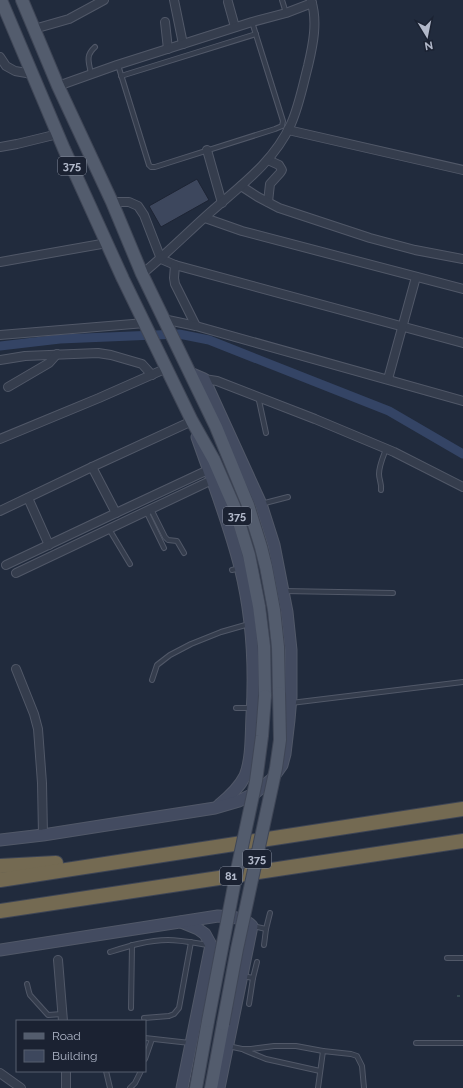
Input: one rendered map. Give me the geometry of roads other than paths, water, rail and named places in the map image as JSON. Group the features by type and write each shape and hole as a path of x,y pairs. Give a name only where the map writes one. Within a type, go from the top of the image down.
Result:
{"highway":[{"path":"0,880 463,809"},
{"name":"81","path":"0,911 463,841"},
{"path":"0,866 51,864 210,848"}],"main road":[{"name":"375","path":"1,0 4,17 32,74 107,243 192,421 221,474 234,506 249,555 256,586 264,646 265,696 262,736 256,781 237,870 196,1088"},
{"name":"375","path":"22,0 58,86 112,202 142,274 216,427 248,505 268,574 276,628 279,669 280,740 271,796 235,961 211,1088"},
{"path":"58,134 67,105"},
{"path":"0,840 44,835 215,808 248,797 261,789 275,776 284,761 288,738 291,650 288,612 274,545 261,504 204,379 190,373"},
{"path":"192,421 210,475 220,516 235,549 236,569 245,590 250,624 252,653 253,708 248,763 244,777 238,786 231,795 215,808"},
{"path":"248,763 256,771 265,773 274,769 284,761"},
{"path":"0,950 218,916 233,917 247,922 252,926 219,1088"},
{"path":"180,922 198,929 205,934 211,945 182,1088"},
{"path":"211,945 217,943 228,944 234,947 246,959"}],"street":[{"path":"34,29 69,19 104,0"},
{"path":"174,0 183,44"},
{"path":"228,2 235,28"},
{"path":"58,86 117,65 286,12 312,2 314,19 310,58 291,124 280,143 268,160 241,186 162,259 142,274"},
{"path":"165,22 168,49"},
{"path":"0,57 6,66 15,71 32,74"},
{"path":"288,130 463,170"},
{"path":"0,147 58,134"},
{"path":"207,150 222,203"},
{"path":"268,160 279,166 282,170 270,184 268,202"},
{"path":"241,186 258,198 280,208 370,238 415,250 463,259"},
{"path":"112,202 129,202 138,206 144,214 162,259 176,265 463,343"},
{"path":"205,218 242,231 463,289"},
{"path":"0,262 107,243"},
{"path":"176,265 174,278 175,284 196,326"},
{"path":"388,379 416,277"},
{"path":"165,323 196,326 463,401"},
{"path":"0,335 147,326"},
{"path":"0,360 25,356 58,354 111,354 142,364 152,375"},
{"path":"8,387 49,363 58,354"},
{"path":"0,439 167,368"},
{"path":"204,379 217,380 316,419 386,449 463,487"},
{"path":"0,511 192,421"},
{"path":"92,467 116,513"},
{"path":"16,573 148,510 210,475"},
{"path":"6,565 116,513 210,475"},
{"path":"28,498 49,545"},
{"path":"16,669 34,714 38,729 44,835"},
{"path":"58,960 62,1018"},
{"path":"66,1072 66,1088"},
{"path":"0,1073 22,1088"}],"lane":[{"path":"282,0 286,12"},
{"path":"117,65 149,165 151,167 275,129 282,126 283,121 252,22"},
{"path":"121,76 256,34"},
{"path":"91,74 88,59 89,52 95,47"},
{"path":"258,396 266,433"},
{"path":"381,490 382,484 379,475 386,449"},
{"path":"261,504 288,497"},
{"path":"148,510 164,548"},
{"path":"148,510 165,537 168,540 177,541 184,553"},
{"path":"109,528 130,564"},
{"path":"283,591 393,594"},
{"path":"152,680 157,665 170,655 191,644 221,632 250,624"},
{"path":"290,703 463,682"},
{"path":"236,708 253,708"},
{"path":"264,944 270,913"},
{"path":"252,926 266,929"},
{"path":"110,952 154,940 170,940 211,945"},
{"path":"144,1018 169,1016 174,1014 178,1008 191,942"},
{"path":"131,1008 132,945"},
{"path":"447,958 463,958"},
{"path":"249,1004 257,962"},
{"path":"242,976 253,978"},
{"path":"27,984 30,995 46,1013 50,1016 62,1018"},
{"path":"146,1038 191,1043"},
{"path":"146,1056 152,1039"},
{"path":"416,1043 463,1043"},
{"path":"228,1046 242,1049 266,1058 320,1071"},
{"path":"242,1049 274,1046 296,1046 358,1056 362,1066 364,1088"},
{"path":"318,1088 323,1051"},
{"path":"106,1072 110,1088"},
{"path":"130,1088 135,1084 141,1072"}],"waterway":[{"path":"0,346 60,339 179,334 209,340 389,411 463,454"}]}
